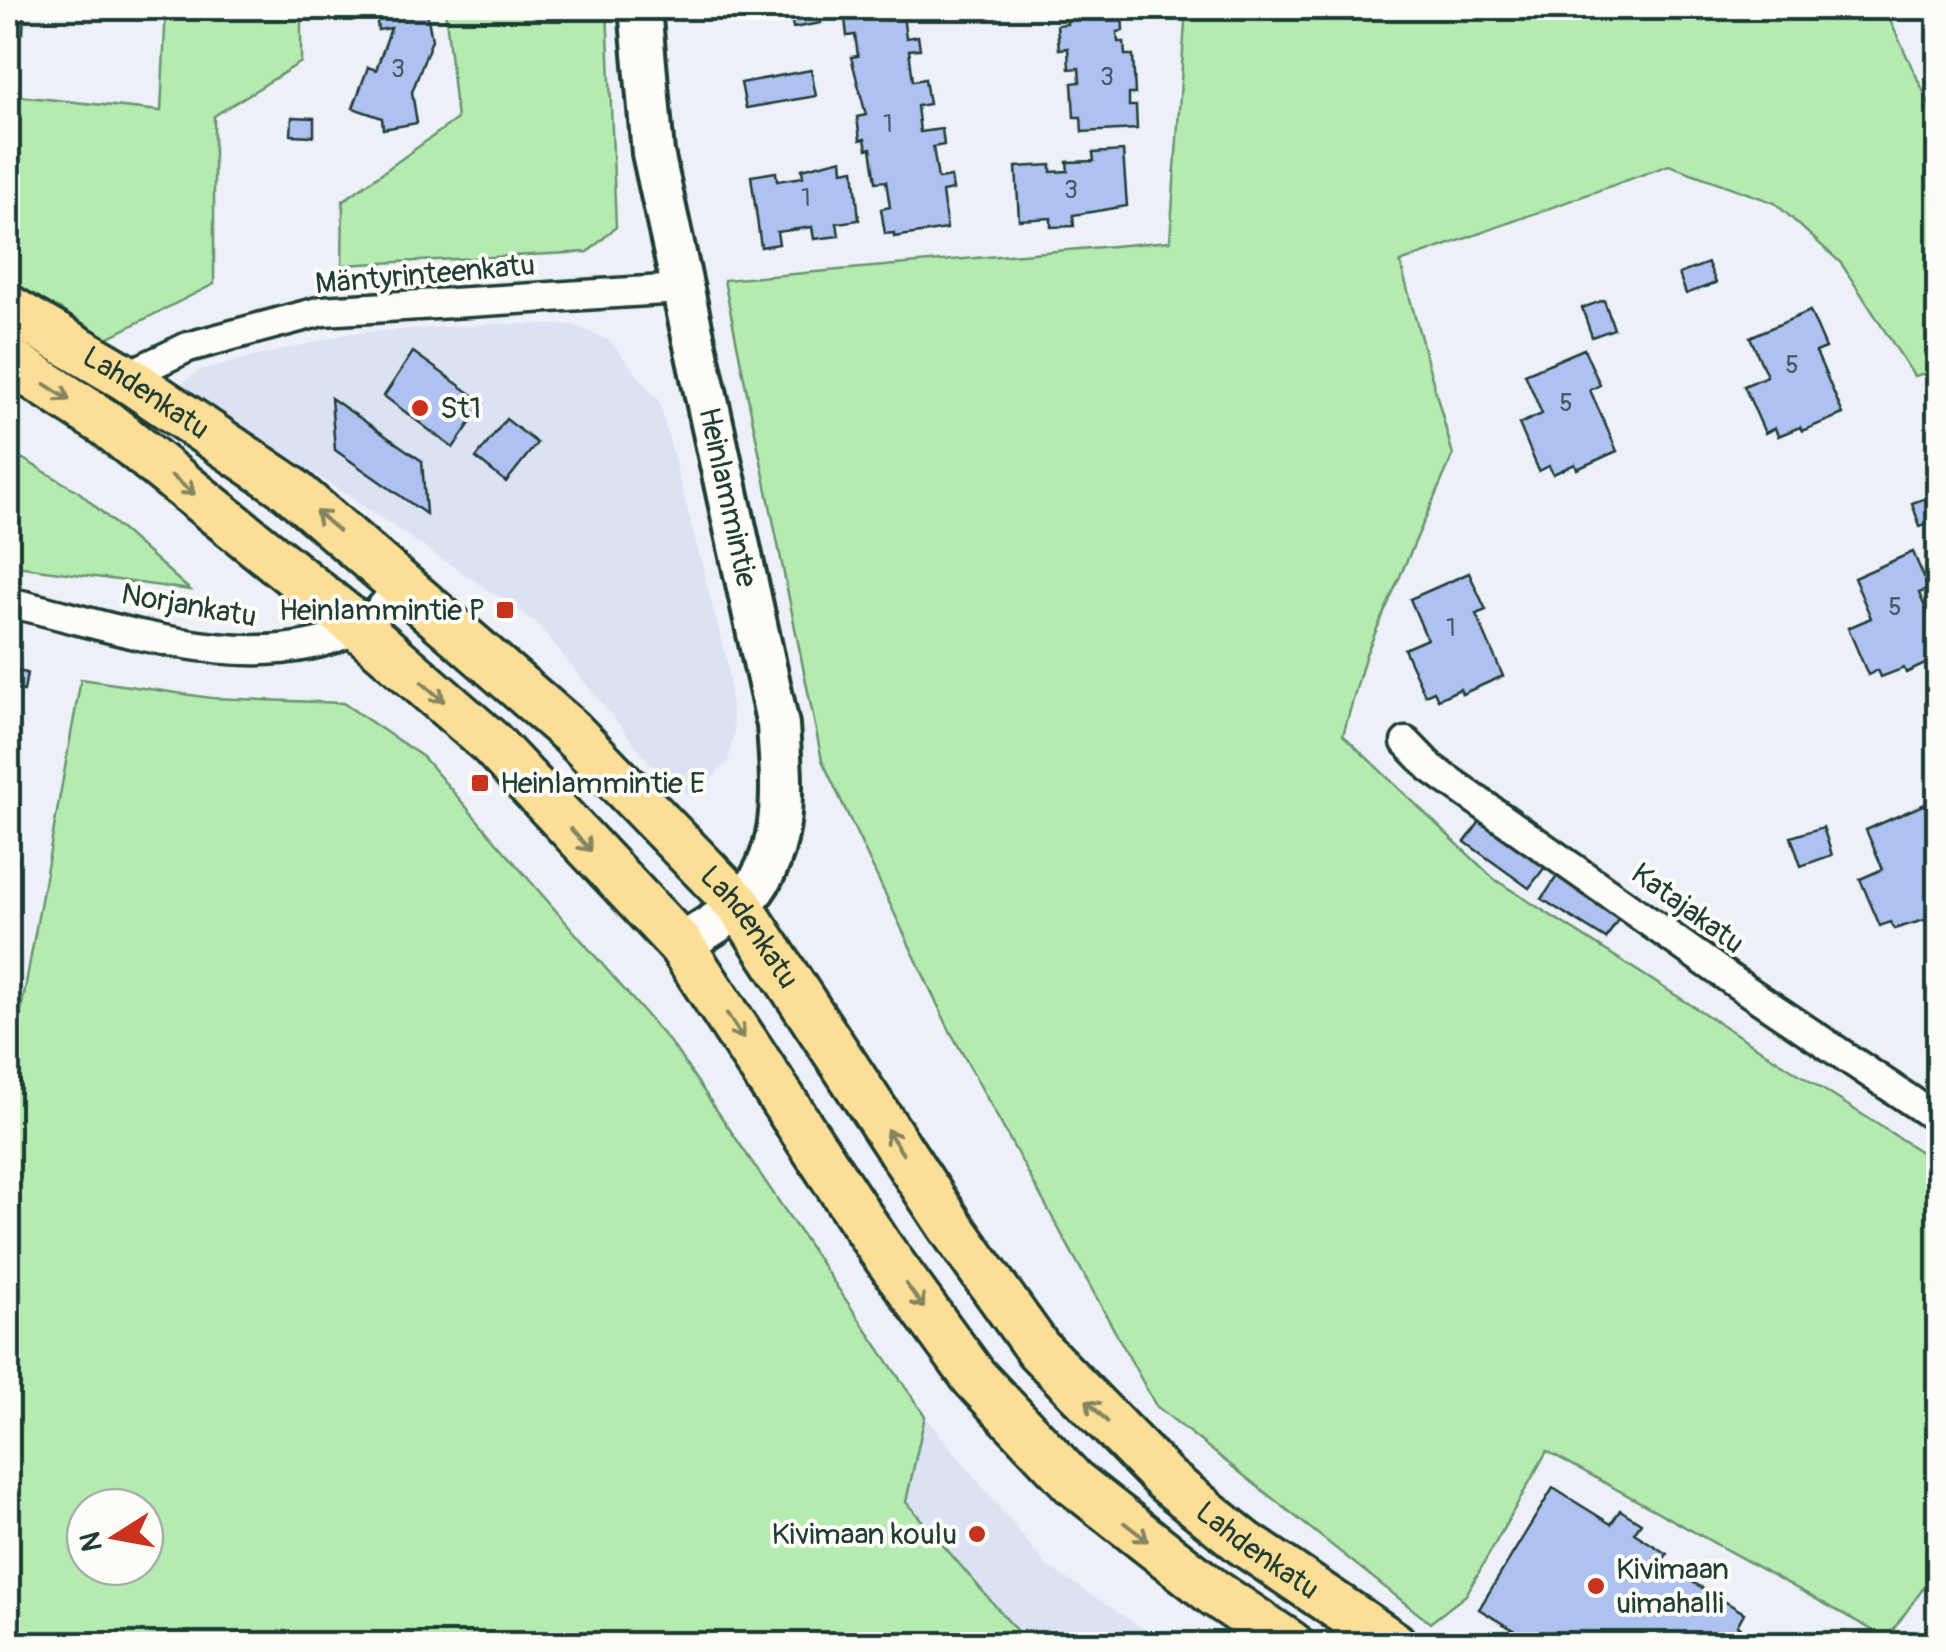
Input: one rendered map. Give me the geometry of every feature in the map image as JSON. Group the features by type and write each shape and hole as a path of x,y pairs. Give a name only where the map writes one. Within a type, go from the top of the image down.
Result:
{"main road":[{"name":"Lahdenkatu","path":"8,308 124,377 288,488 571,732 739,905 949,1224 1038,1349 1166,1480 1244,1544 1393,1644"},
{"name":"Lahdenkatu","path":"8,360 107,424 360,628 491,743 681,945 880,1248 974,1378 1072,1482 1214,1592 1290,1644"}],"street":[{"name":"Heinlammintie","path":"640,8 653,153 778,725 782,797 777,839 764,875 739,905 681,945"},
{"name":"Mäntyrinteenkatu","path":"124,377 188,347 322,311 681,288"},
{"name":"Norjankatu","path":"8,602 244,653 298,649 360,628 400,586"},
{"name":"Katajakatu","path":"1406,742 1431,768 1733,981 1938,1118"}],"shaded area":[{"path":"491,324 573,325 609,340 659,401 727,662 734,733 728,762 692,799 655,769 536,622 181,384 200,370 352,333"},
{"name":"Kivimaan koulu","path":"925,1416 1046,1565 1166,1644 1028,1644 906,1502"}],"green space":[{"path":"166,8 301,8 301,62 214,116 214,284 103,340 8,278 8,95 161,111"},
{"path":"445,8 607,8 616,227 588,252 342,265 343,201 457,119"},
{"path":"1186,8 1884,8 1938,122 1938,370 1914,376 1841,263 1775,203 1669,165 1400,262 1453,455 1366,654 1343,735 1494,879 1938,1163 1938,1568 1887,1638 1547,1451 1466,1595 1430,1623 1156,1406 949,1029 822,760 724,280 1170,241"},
{"path":"8,450 79,492 190,590 8,565"},
{"path":"81,679 211,698 343,703 423,757 673,1046 925,1416 906,1502 1028,1644 8,1644 8,1083"}],"building":[{"path":"8,8 35,8 24,11 23,33 8,32"},
{"path":"375,8 426,8 432,40 412,92 417,123 383,129 382,118 353,108 368,67 376,70 391,28 378,30"},
{"path":"818,8 821,23 793,28 790,11"},
{"path":"902,8 906,38 918,36 920,49 909,50 913,81 925,79 929,104 917,106 920,132 942,129 944,145 933,147 938,179 951,177 953,190 942,192 947,229 894,237 894,233 885,234 881,209 890,207 886,181 876,182 871,148 867,149 865,139 860,140 857,117 866,115 851,57 858,56 855,35 847,36 844,10"},
{"path":"1066,8 1122,8 1123,31 1117,32 1118,42 1124,42 1125,55 1133,55 1135,94 1129,94 1129,106 1136,106 1137,129 1082,132 1081,117 1074,117 1072,83 1080,82 1079,68 1069,69 1068,48 1059,49 1057,25 1067,24"},
{"path":"811,70 816,96 746,108 741,83"},
{"path":"292,117 314,118 314,136 291,135"},
{"path":"1123,151 1127,206 1073,215 1074,226 1051,227 1051,218 1019,220 1016,167 1051,165 1051,172 1068,171 1067,162 1094,161 1093,153"},
{"path":"842,159 843,171 854,169 859,220 837,223 839,236 814,239 812,227 777,232 779,244 761,247 751,176 776,172 777,181 803,177 802,169"},
{"path":"1708,263 1716,283 1686,294 1679,274"},
{"path":"1604,300 1614,329 1592,337 1582,308"},
{"path":"1810,311 1826,348 1816,352 1843,414 1802,431 1800,427 1778,436 1775,428 1765,433 1744,386 1767,376 1750,337"},
{"path":"1584,349 1600,385 1590,390 1617,451 1577,469 1575,464 1553,474 1549,466 1539,471 1519,424 1542,414 1525,374"},
{"path":"413,352 484,403 453,448 384,396"},
{"path":"331,398 422,461 426,514 335,450"},
{"path":"506,419 537,443 506,482 476,458"},
{"path":"1932,496 1938,521 1920,527 1912,503"},
{"path":"1913,552 1929,589 1919,593 1938,638 1938,658 1906,673 1904,668 1881,677 1878,670 1868,675 1848,628 1871,618 1854,578"},
{"path":"1469,573 1486,610 1476,614 1503,676 1462,694 1460,689 1438,699 1434,691 1425,695 1404,649 1427,639 1410,599"},
{"path":"8,669 27,673 24,691 8,688"},
{"path":"1925,804 1938,835 1938,842 1931,845 1938,862 1938,916 1894,929 1890,922 1880,926 1860,879 1883,869 1866,830"},
{"path":"1481,820 1545,867 1529,888 1465,842"},
{"path":"1823,827 1832,855 1801,866 1791,837"},
{"path":"8,855 18,858 14,880 8,879"},
{"path":"1559,873 1622,913 1606,939 1542,899"},
{"name":"Kivimaan uimahalli","path":"1553,1488 1611,1524 1620,1510 1641,1523 1634,1533 1667,1554 1661,1563 1744,1613 1737,1626 1751,1635 1746,1644 1536,1644 1479,1609"}],"place":[{"name":"St1","path":"420,408"},
{"name":"Heinlammintie P","path":"505,610"},
{"name":"Heinlammintie E","path":"480,783"},
{"name":"Kivimaan koulu","path":"977,1534"},
{"name":"Kivimaan uimahalli","path":"1596,1586"}]}
